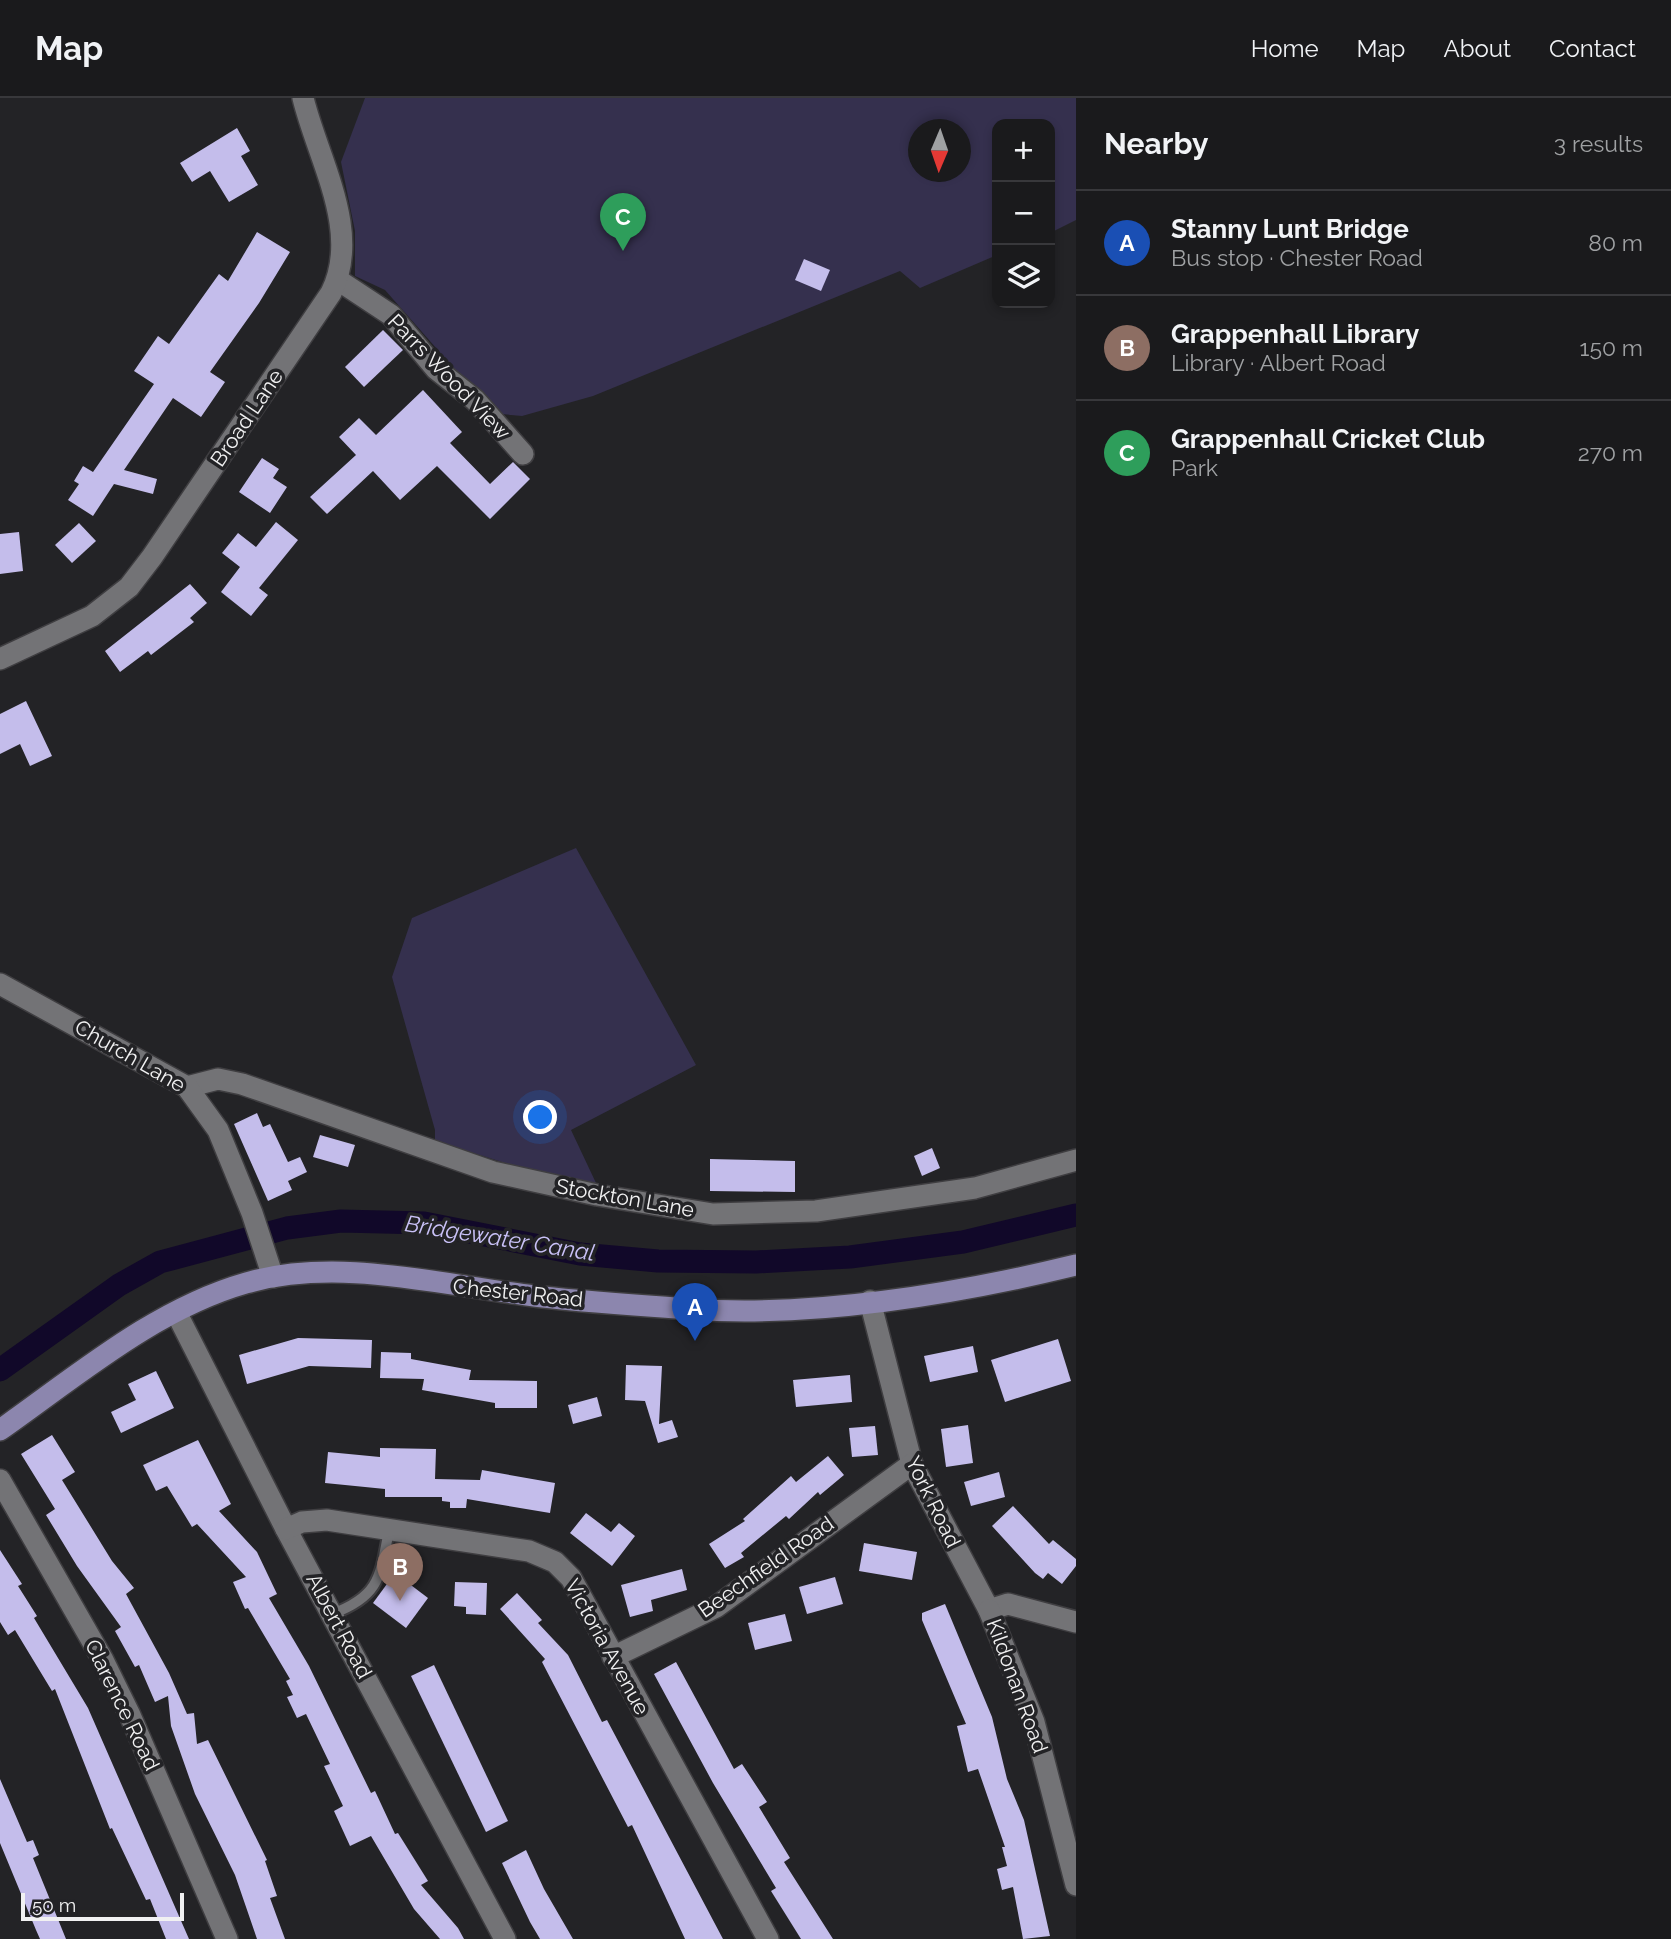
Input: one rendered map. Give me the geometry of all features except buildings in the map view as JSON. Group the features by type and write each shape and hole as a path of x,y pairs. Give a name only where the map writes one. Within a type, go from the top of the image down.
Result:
{"main road":[{"name":"Chester Road","path":"0,1430 176,1312 233,1287 272,1276 307,1273 362,1274 531,1296 695,1309 801,1308 961,1289 1076,1265"}],"street":[{"name":"Broad Lane","path":"0,659 92,616 129,587 160,546 338,280 343,253 339,217 303,98"},
{"name":"Parrs Wood View","path":"338,280 391,315 436,369 475,400 523,454"},
{"name":"Church Lane","path":"0,984 187,1087 218,1130 252,1213 272,1276"},
{"name":"Stockton Lane","path":"187,1087 218,1079 242,1084 493,1172 597,1195 713,1214 816,1211 975,1188 1076,1160"},
{"name":"York Road","path":"870,1301 912,1464 989,1609"},
{"name":"Albert Road","path":"176,1312 286,1529 505,1939"},
{"name":"Beechfield Road","path":"613,1657 716,1607 912,1464"},
{"name":"Clarence Road","path":"0,1480 103,1660 129,1713 227,1939"},
{"name":"Victoria Avenue","path":"286,1529 302,1522 327,1520 529,1551 555,1562 571,1578 768,1939"},
{"path":"989,1609 1008,1604 1076,1622"},
{"name":"Kildonan Road","path":"989,1609 1034,1722 1076,1885"}],"lane":[{"path":"332,1614 358,1604 371,1589 382,1570 389,1530"}],"shaded area":[{"path":"365,98 1076,98 1076,220 1055,230 1055,119 992,119 992,257 920,288 900,271 593,396 522,416 501,414 459,374 385,290 355,276 355,231 341,162"},
{"path":"576,848 696,1065 571,1130 596,1183 594,1191 435,1141 435,1130 392,977 412,918"}],"waterway":[{"name":"Bridgewater Canal","path":"0,1370 119,1285 160,1262 287,1228 341,1221 424,1223 580,1254 658,1261 756,1262 850,1257 963,1242 1076,1215"}],"place":[{"name":"Grappenhall Cricket Club","path":"623,251"},
{"name":"Stanny Lunt Bridge","path":"695,1341"},
{"name":"Grappenhall Library","path":"400,1601"}]}
